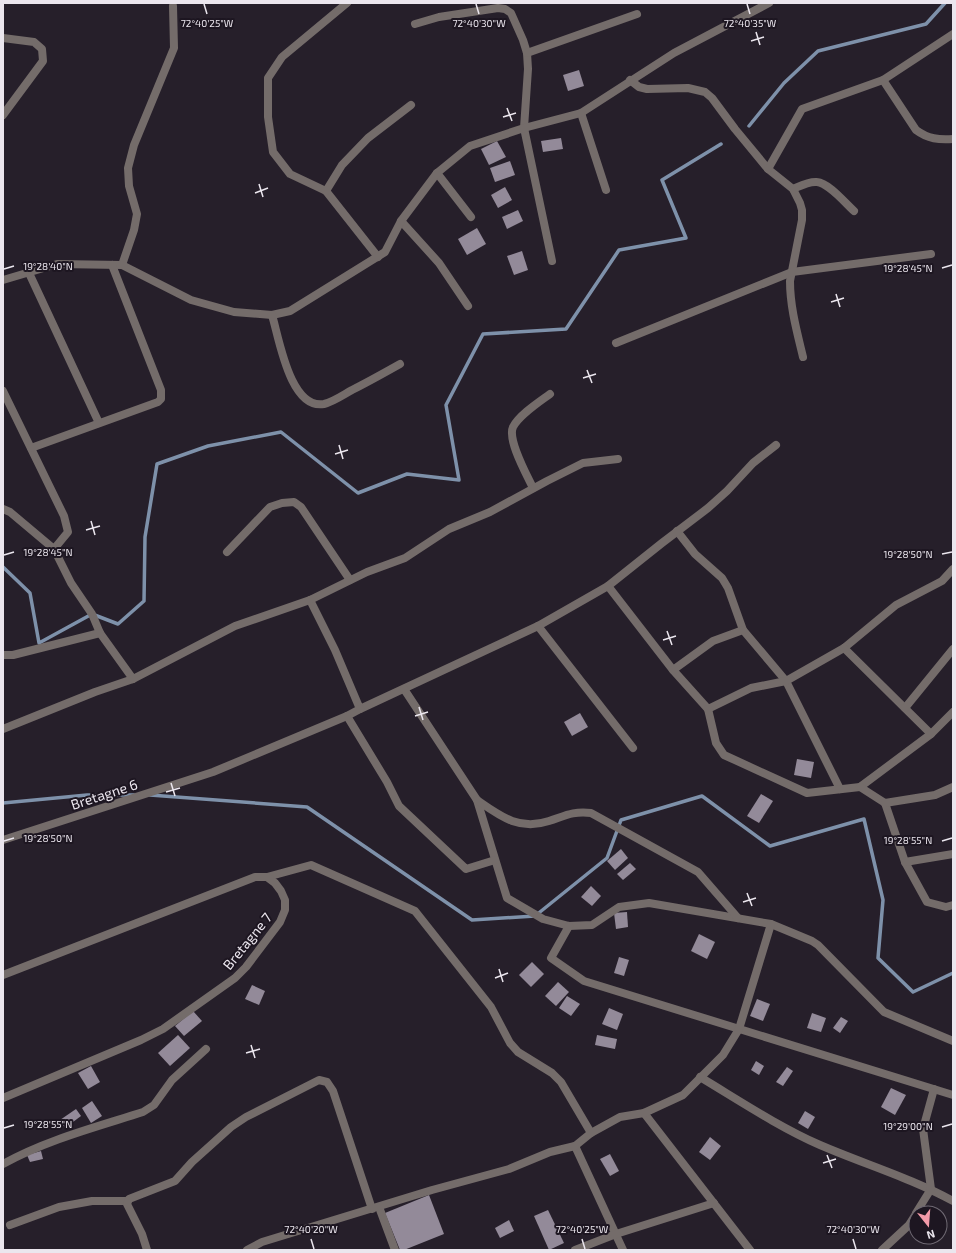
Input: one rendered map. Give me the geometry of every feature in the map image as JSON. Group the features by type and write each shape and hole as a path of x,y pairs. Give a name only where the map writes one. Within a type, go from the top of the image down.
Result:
{"street":[{"path":"347,3 282,57 268,78 268,117 273,152 290,174 326,191 378,257"},
{"path":"3,280 57,264 122,265 191,300 234,312 272,315 290,310 385,252 401,221 437,173 470,146 524,128 581,113 674,53 757,7 769,3"},
{"path":"122,265 134,230 137,214 129,186 128,168 134,145 174,48 173,6"},
{"path":"415,24 438,17 498,8 505,9 511,14 523,40 527,53 528,69 524,128 552,261"},
{"path":"527,53 637,14"},
{"path":"768,169 802,109 883,80 953,34"},
{"path":"3,38 34,42 42,49 43,60 3,115"},
{"path":"630,80 639,87 647,89 688,88 705,92 712,98 768,169 792,189 800,203 802,220 790,281 790,302 803,357"},
{"path":"883,80 916,130 924,136 935,139 953,139"},
{"path":"326,191 342,165 368,138 411,105"},
{"path":"581,113 606,190"},
{"path":"437,173 471,217"},
{"path":"792,189 808,183 822,183 854,211"},
{"path":"401,221 439,263 468,306"},
{"path":"616,343 792,272 931,254"},
{"path":"31,448 158,402 161,399 161,390 112,265"},
{"path":"28,273 99,423"},
{"path":"272,315 290,378 303,395 311,402 324,404 400,364"},
{"path":"3,391 64,516 68,532 54,549"},
{"path":"533,488 511,433 513,426 550,394"},
{"name":"Bretagne 6","path":"3,840 213,772 347,716 538,626 608,586 708,508 727,491 753,463 776,445"},
{"path":"3,729 95,692 133,679 235,626 310,600 367,572 405,558 449,529 490,512 533,488 583,464 618,459"},
{"path":"226,552 270,507 282,503 294,502 302,507 350,580"},
{"path":"3,510 10,512 54,549 71,583 92,614 100,632 133,679"},
{"path":"677,531 695,554 722,578 728,588 743,630 786,681 840,789"},
{"path":"708,709 751,688 786,681 844,648 896,605 942,581 953,569"},
{"path":"608,586 673,670 708,709 716,743 724,755 808,793 860,787 931,734 953,712"},
{"path":"310,600 335,650 360,709"},
{"path":"538,626 633,748"},
{"path":"673,670 712,641 743,630"},
{"path":"3,655 13,655 100,632"},
{"path":"844,648 931,734"},
{"path":"905,708 953,649"},
{"path":"404,689 477,800 507,898 543,919 569,926 592,925 619,907 649,903 771,924 812,941 818,945 884,1012 953,1042"},
{"path":"347,716 387,782 399,806 466,869 495,860"},
{"path":"860,787 885,803 905,862 926,902 946,907 953,905"},
{"path":"885,803 935,795 953,787"},
{"path":"477,800 503,818 518,823 533,825 547,822 568,814 580,812 591,813 698,872 738,918"},
{"path":"905,862 953,854"},
{"path":"3,975 255,877 267,877 311,865 415,911 491,1008 510,1043 518,1052 552,1073 561,1082 591,1134"},
{"name":"Bretagne 7","path":"3,1098 141,1040 163,1029 235,978 246,967 280,922 285,910 285,900 281,891 275,883 267,877"},
{"path":"247,1250 262,1242 509,1169 550,1152 575,1146 591,1134 620,1117 644,1113 683,1096 723,1055 739,1029 771,924"},
{"path":"569,926 551,958 584,980 953,1095"},
{"path":"3,1164 18,1156 68,1136 143,1112 154,1105 172,1080 206,1048"},
{"path":"700,1078 813,1142 931,1189 953,1201"},
{"path":"10,1225 59,1207 92,1201 127,1201 175,1181 192,1162 230,1127 246,1117 319,1080 327,1082 333,1091 376,1208 395,1250"},
{"path":"921,1205 931,1189 923,1129 934,1089"},
{"path":"644,1113 750,1250"},
{"path":"575,1146 623,1250"},
{"path":"127,1201 127,1204 142,1234 147,1250"},
{"path":"575,1250 616,1234 714,1203"},
{"path":"882,1250 908,1226"}],"building":[{"path":"579,70 584,86 568,91 563,75"},
{"path":"561,138 563,149 543,152 541,141"},
{"path":"497,141 506,157 489,165 481,149"},
{"path":"510,161 515,175 495,182 490,168"},
{"path":"505,187 512,200 498,208 491,195"},
{"path":"518,210 523,221 507,229 502,217"},
{"path":"477,228 486,244 467,255 458,239"},
{"path":"522,251 528,270 514,275 507,256"},
{"path":"580,713 588,727 572,736 564,722"},
{"path":"797,759 814,762 811,778 794,775"},
{"path":"761,794 773,801 759,823 747,816"},
{"path":"621,849 628,858 615,870 607,861"},
{"path":"630,863 636,869 623,880 617,874"},
{"path":"591,886 601,896 592,906 581,897"},
{"path":"627,912 628,927 616,929 614,913"},
{"path":"699,934 715,942 707,959 691,951"},
{"path":"619,957 629,960 624,976 614,973"},
{"path":"532,962 544,974 531,987 519,975"},
{"path":"558,982 569,992 556,1006 545,996"},
{"path":"252,985 265,991 259,1005 245,999"},
{"path":"567,996 580,1004 571,1016 559,1008"},
{"path":"757,999 770,1004 763,1021 750,1016"},
{"path":"609,1008 623,1014 617,1030 602,1024"},
{"path":"193,1011 202,1021 184,1036 175,1026"},
{"path":"812,1013 826,1018 821,1032 807,1028"},
{"path":"841,1017 848,1021 840,1033 833,1028"},
{"path":"178,1035 190,1048 170,1066 158,1053"},
{"path":"597,1035 617,1039 615,1049 595,1045"},
{"path":"756,1061 764,1066 759,1075 751,1070"},
{"path":"91,1066 100,1082 88,1089 78,1073"},
{"path":"787,1067 793,1071 783,1086 776,1082"},
{"path":"891,1088 906,1095 895,1115 881,1107"},
{"path":"92,1101 102,1116 91,1123 82,1108"},
{"path":"76,1109 81,1116 65,1128 60,1120"},
{"path":"805,1111 815,1117 808,1129 798,1123"},
{"path":"710,1137 721,1146 710,1160 699,1152"},
{"path":"41,1151 43,1159 30,1162 27,1155"},
{"path":"610,1154 619,1171 610,1176 600,1159"},
{"path":"429,1195 444,1234 404,1250 400,1250 385,1213"},
{"path":"548,1210 564,1243 549,1250 534,1216"},
{"path":"509,1220 514,1231 500,1238 495,1228"}],"waterway":[{"path":"749,126 784,83 818,51 926,24 945,3"},
{"path":"3,567 30,593 39,643 92,614 118,624 144,601 145,537 157,464 208,446 281,432 358,493 407,474 459,480 446,405 483,334 566,329 619,250 686,238 662,180 721,144"},
{"path":"3,803 87,795 134,795"},
{"path":"150,795 307,807 472,920 535,916 607,858 621,820 702,796 770,846 864,819 883,900 878,958 913,992 953,973"}]}
